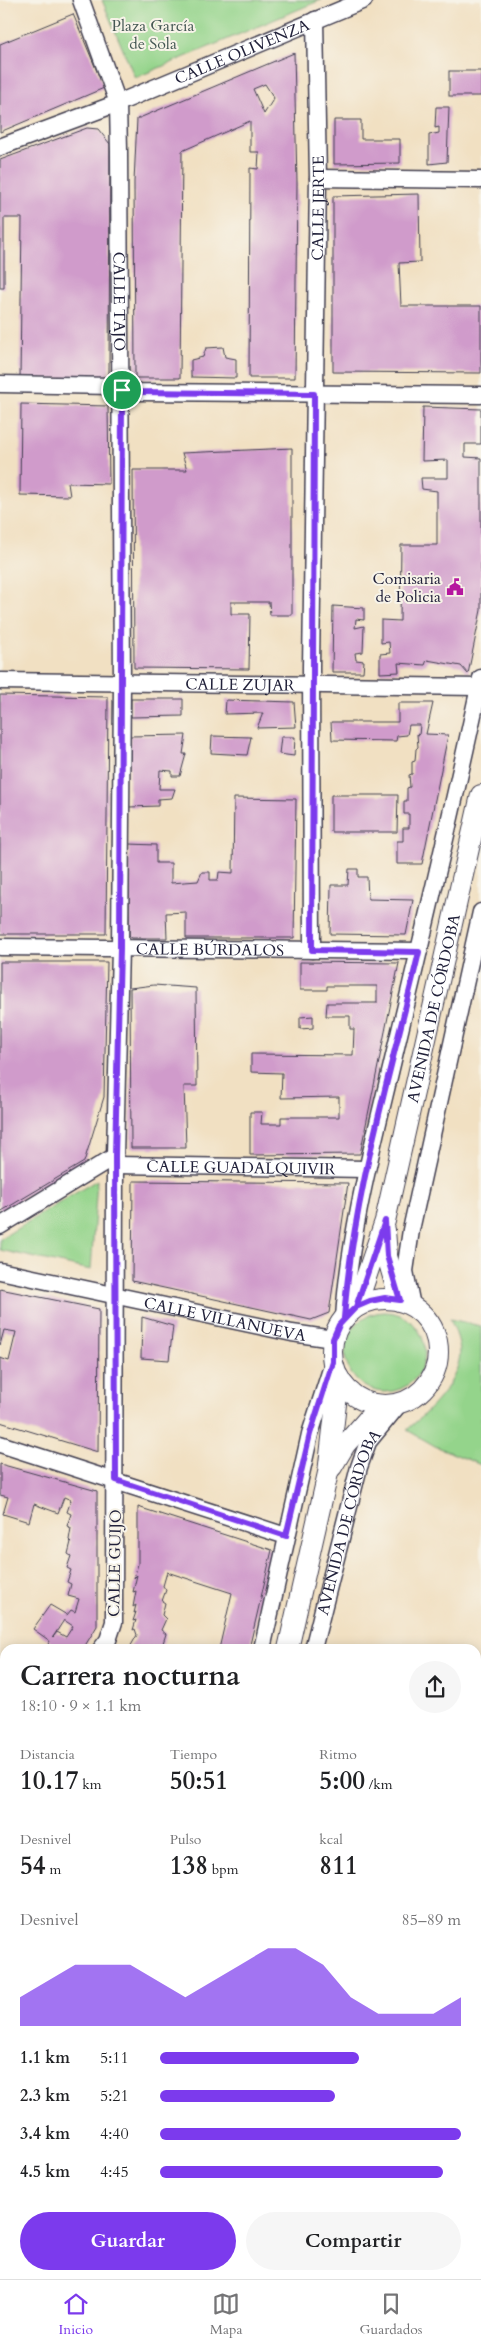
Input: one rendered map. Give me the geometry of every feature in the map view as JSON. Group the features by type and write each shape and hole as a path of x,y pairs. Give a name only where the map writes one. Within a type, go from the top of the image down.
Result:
{"street":[{"name":"CALLE TAJO","path":"82,0 118,103 122,390 122,683 120,948 115,1160"},
{"name":"CALLE OLIVENZA","path":"0,147 118,103 364,0"},
{"name":"CALLE JERTE","path":"312,950 314,394 318,178 315,20"},
{"path":"318,178 481,180"},
{"path":"0,384 113,386 122,390 140,392 481,395"},
{"name":"CALLE ZÚJAR","path":"0,681 312,684 480,682"},
{"name":"AVENIDA DE CÓRDOBA","path":"350,1312 346,1284 366,1169 419,952 480,682"},
{"name":"AVENIDA DE CÓRDOBA","path":"350,1312 385,1221 481,796"},
{"name":"AVENIDA DE CÓRDOBA","path":"406,1303 406,1271 411,1230 481,912"},
{"name":"CALLE BÚRDALOS","path":"0,947 419,952"},
{"path":"0,1226 115,1160"},
{"name":"CALLE GUADALQUIVIR","path":"115,1160 366,1169"},
{"name":"CALLE GUIJO","path":"105,1644 114,1622 116,1480 115,1160"},
{"name":"AVENIDA DE CÓRDOBA","path":"385,1221 387,1256 406,1303"},
{"name":"CALLE VILLANUEVA","path":"0,1271 292,1333 333,1339"},
{"path":"263,1644 310,1434 336,1370 333,1339 350,1312 370,1301 385,1298 406,1303 425,1316 434,1330 438,1346 437,1364 430,1380 412,1398 400,1403 380,1405 356,1396 336,1370"},
{"name":"AVENIDA DE CÓRDOBA","path":"289,1644 328,1473 336,1370"},
{"name":"AVENIDA DE CÓRDOBA","path":"314,1644 359,1467 368,1442 400,1403"},
{"name":"AVENIDA DE CÓRDOBA","path":"328,1473 345,1446 380,1405"},
{"path":"0,1444 286,1536"}],"green space":[{"name":"Plaza García de Sola","path":"102,0 321,0 135,78"},
{"path":"97,1180 91,1270 0,1250 0,1239"},
{"path":"377,1312 393,1312 407,1319 418,1330 425,1344 425,1360 422,1367 407,1385 393,1392 377,1392 363,1385 352,1374 345,1360 345,1344 352,1330 363,1319"},
{"path":"450,1319 481,1326 481,1465 435,1446 407,1430 441,1396 454,1376 458,1365 460,1349"}],"building":[{"path":"73,14 104,88 0,132 0,44"},
{"path":"294,53 297,183 295,378 249,378 250,168 258,169 259,152 250,152 250,121 182,151 180,378 135,378 134,182 137,119","holes":["265,84 274,98 264,114 253,89"]},
{"path":"449,71 481,71 481,96 449,96"},
{"path":"436,107 449,107 447,162 429,164 429,135 439,133 439,127 435,128"},
{"path":"334,120 361,120 361,139 400,139 400,163 334,164"},
{"path":"87,128 98,129 110,144 109,380 20,379 22,218 4,218 4,288 0,288 0,160"},
{"path":"419,194 420,262 399,263 401,306 481,306 481,373 333,372 333,196"},
{"path":"223,347 225,357 236,359 236,378 191,377 191,360 203,357 206,348"},
{"path":"21,404 108,406 109,484 68,483 70,496 20,495"},
{"path":"423,407 481,409 481,444 465,444 465,457 481,458 481,610 468,674 461,666 427,660 425,665 398,663 399,672 380,673 380,654 390,653 389,642 381,643 381,620 400,621 401,545 437,545 437,491 422,489 421,478 448,478 448,460 422,461"},
{"path":"292,448 292,615 270,615 269,602 231,602 231,614 250,614 249,669 134,668 133,470 187,470 182,453"},
{"path":"333,606 364,608 364,620 356,619 355,628 364,626 363,652 355,653 356,660 364,661 363,672 332,672"},
{"path":"0,695 108,697 106,934 0,934"},
{"path":"131,699 183,699 183,716 131,717"},
{"path":"226,700 294,702 296,727 257,728 263,713 225,714"},
{"path":"398,703 433,703 426,734 448,735 422,864 397,864 397,841 403,841 403,828 409,828 409,814 404,814 404,801 407,801 407,788 410,787 409,775 412,774 412,762 415,761 416,749 418,747 417,734 419,735 420,725 409,725 407,735 397,736 396,741 332,740 331,722 398,722"},
{"path":"186,735 183,754 186,754 180,776 172,776 172,771 160,770 159,789 175,789 172,798 158,799 158,806 129,807 130,736"},
{"path":"212,736 251,737 247,755 211,753"},
{"path":"281,737 295,737 294,756 279,754"},
{"path":"331,795 398,795 397,832 331,832"},
{"path":"234,798 296,799 294,938 186,938 186,912 166,913 167,938 132,938 129,936 129,844 156,845 156,863 171,863 171,883 198,881 202,872 210,872 210,880 218,880 219,872 233,873"},
{"path":"349,869 358,869 358,877 367,877 368,899 413,900 406,935 330,934 331,885 348,885"},
{"path":"0,962 107,962 104,1097 84,1162 0,1212"},
{"path":"300,962 399,963 360,1154 250,1155 250,1112 262,1112 261,1124 281,1124 281,1117 339,1117 339,1097 281,1098 282,1073 251,1072 251,1054 353,1055 354,1029 350,1029 350,1016 326,1016 327,1003 377,1003 377,986 327,986 327,990 300,990"},
{"path":"154,985 196,988 197,1086 184,1086 186,1148 131,1148 130,988"},
{"path":"313,1016 313,1028 300,1029 300,1017"},
{"path":"133,1181 348,1183 329,1313 311,1320 132,1281"},
{"path":"0,1289 99,1309 98,1452 0,1422 0,1358 9,1361 16,1332 4,1330 0,1345"},
{"path":"142,1317 173,1326 169,1360 141,1358"},
{"path":"0,1464 97,1491 97,1626 86,1644 48,1644 50,1641 33,1629 50,1605 67,1615 71,1610 75,1612 79,1599 68,1596 71,1584 67,1582 71,1570 67,1568 71,1556 68,1554 71,1542 69,1540 71,1528 67,1526 71,1514 67,1512 71,1500 64,1497 58,1513 34,1504 29,1522 3,1514 8,1497 0,1495","holes":["64,1620 73,1626 66,1637 57,1632 53,1637"]},
{"path":"138,1507 272,1550 250,1644 220,1644 232,1593 167,1572 163,1586 166,1590 162,1601 165,1603 162,1615 166,1619 161,1630 166,1634 163,1644 132,1644 137,1635 135,1629 133,1630 136,1620 133,1621 136,1612 134,1613 136,1605 133,1607 136,1591 133,1592 138,1564"}],"place":[{"name":"Comisaria de Policia","path":"455,587"}],"route":[{"path":"122,390 120,948 115,1156 116,1480 286,1536 310,1434 333,1362 333,1339 339,1325 356,1307 370,1301 385,1298 400,1300 387,1256 385,1221 356,1307 344,1318 346,1284 366,1169 419,952 312,950 311,667 314,394 140,392 122,390"}]}
